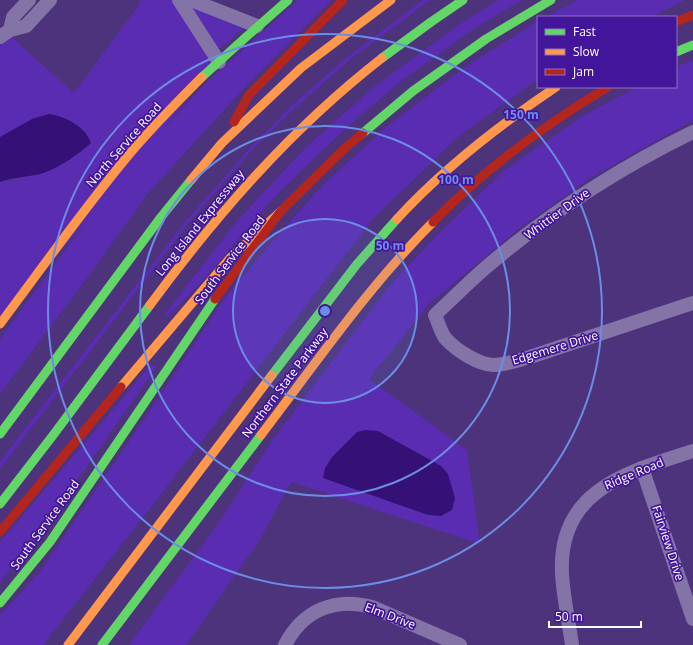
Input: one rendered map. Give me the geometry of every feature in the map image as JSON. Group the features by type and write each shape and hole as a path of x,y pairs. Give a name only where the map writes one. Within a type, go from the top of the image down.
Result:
{"main road":[{"name":"North Service Road","path":"0,324 72,227 128,156 190,89 257,26 288,0"},
{"path":"222,144 249,95 343,0"},
{"path":"0,434 160,217 222,144 306,63 392,0"},
{"name":"Long Island Expressway","path":"0,504 186,257 224,210 259,171 306,123 340,92 404,41 463,0"},
{"name":"South Service Road","path":"0,602 50,542 214,301 281,212 345,148 413,91 486,39 551,0"},
{"path":"677,22 693,15"},
{"path":"677,52 693,45"},
{"name":"Northern State Parkway","path":"68,645 342,282 376,241 418,196 458,160 511,117 554,88"},
{"name":"Northern State Parkway","path":"102,645 365,298 410,245 458,197 510,152 565,113 606,88"},
{"path":"0,532 226,263 281,212"}],"street":[{"path":"5,33 13,17 29,0"},
{"path":"5,33 26,26 50,0"},
{"path":"179,0 219,62"},
{"path":"191,0 257,26"},
{"name":"Whittier Drive","path":"435,315 484,269 542,223 591,190 666,145 693,132"},
{"name":"Edgemere Drive","path":"435,315 445,337 465,354 483,363 493,365 530,357 693,303"},
{"name":"Ridge Road","path":"572,645 562,573 563,548 573,519 582,505 598,490 616,479 642,468 693,451"},
{"name":"Fairview Drive","path":"642,468 693,619"},
{"name":"Elm Drive","path":"285,645 290,634 302,621 320,609 336,604 361,604 372,607 452,643"}],"shaded area":[{"path":"138,0 179,0 219,62 0,324 0,182 40,174 63,164 73,156 0,137 0,37 7,33 74,93 141,2"},
{"path":"298,0 331,0 248,84 150,191 0,394 0,339 121,174 208,81"},
{"path":"423,0 430,0 348,61 294,109 251,151 187,225 0,469 0,461 184,223 249,149 291,106 346,58"},
{"path":"498,0 522,0 475,28 401,81 345,129 275,196 204,279 167,317 165,314 237,221 304,149 375,86 460,24"},
{"path":"578,0 685,0 653,16 547,16"},
{"path":"183,2 246,26 217,51"},
{"path":"537,22 537,80 459,136 372,220 43,645 0,645 0,615 39,573 224,299 263,252 321,187 386,127 465,67"},
{"path":"693,60 693,120 592,177 521,227 430,303 369,379 467,450 480,544 291,482 261,538 186,645 129,645 220,521 273,439 391,284 442,230 505,170 581,117 635,88 677,88 677,67"},
{"path":"49,114 62,117 80,127 85,132 91,143 67,161 46,172 0,182 0,137 32,119"},
{"path":"151,365 157,366 32,545 0,582 0,542"},
{"path":"365,430 378,431 441,466 448,474 455,498 452,510 441,516 428,515 323,478 325,468 332,457 357,432"}],"traffic: fast":[{"path":"202,77 288,0"},
{"path":"382,58 463,0"},
{"path":"363,133 413,91 486,39 551,0"},
{"path":"677,52 693,45"},
{"path":"0,434 161,217 191,180"},
{"path":"272,375 357,264 397,219"},
{"path":"0,603 50,542 215,299"},
{"path":"0,504 150,305"},
{"path":"102,645 261,435"}],"traffic: slow":[{"path":"191,180 222,143 301,68 391,0"},
{"path":"150,305 202,238 257,174 317,114 382,58"},
{"path":"0,324 110,177 154,126 202,77"},
{"path":"397,219 434,182 472,148 555,88"},
{"path":"121,387 231,257 281,211"},
{"path":"261,435 322,353 365,299 386,273 433,222"},
{"path":"68,645 272,375"}],"traffic: jam":[{"path":"234,122 249,95 343,0"},
{"path":"677,22 693,15"},
{"path":"433,222 494,166 538,132 606,88"},
{"path":"215,299 281,211 345,148 363,133"},
{"path":"0,532 121,387"}]}
